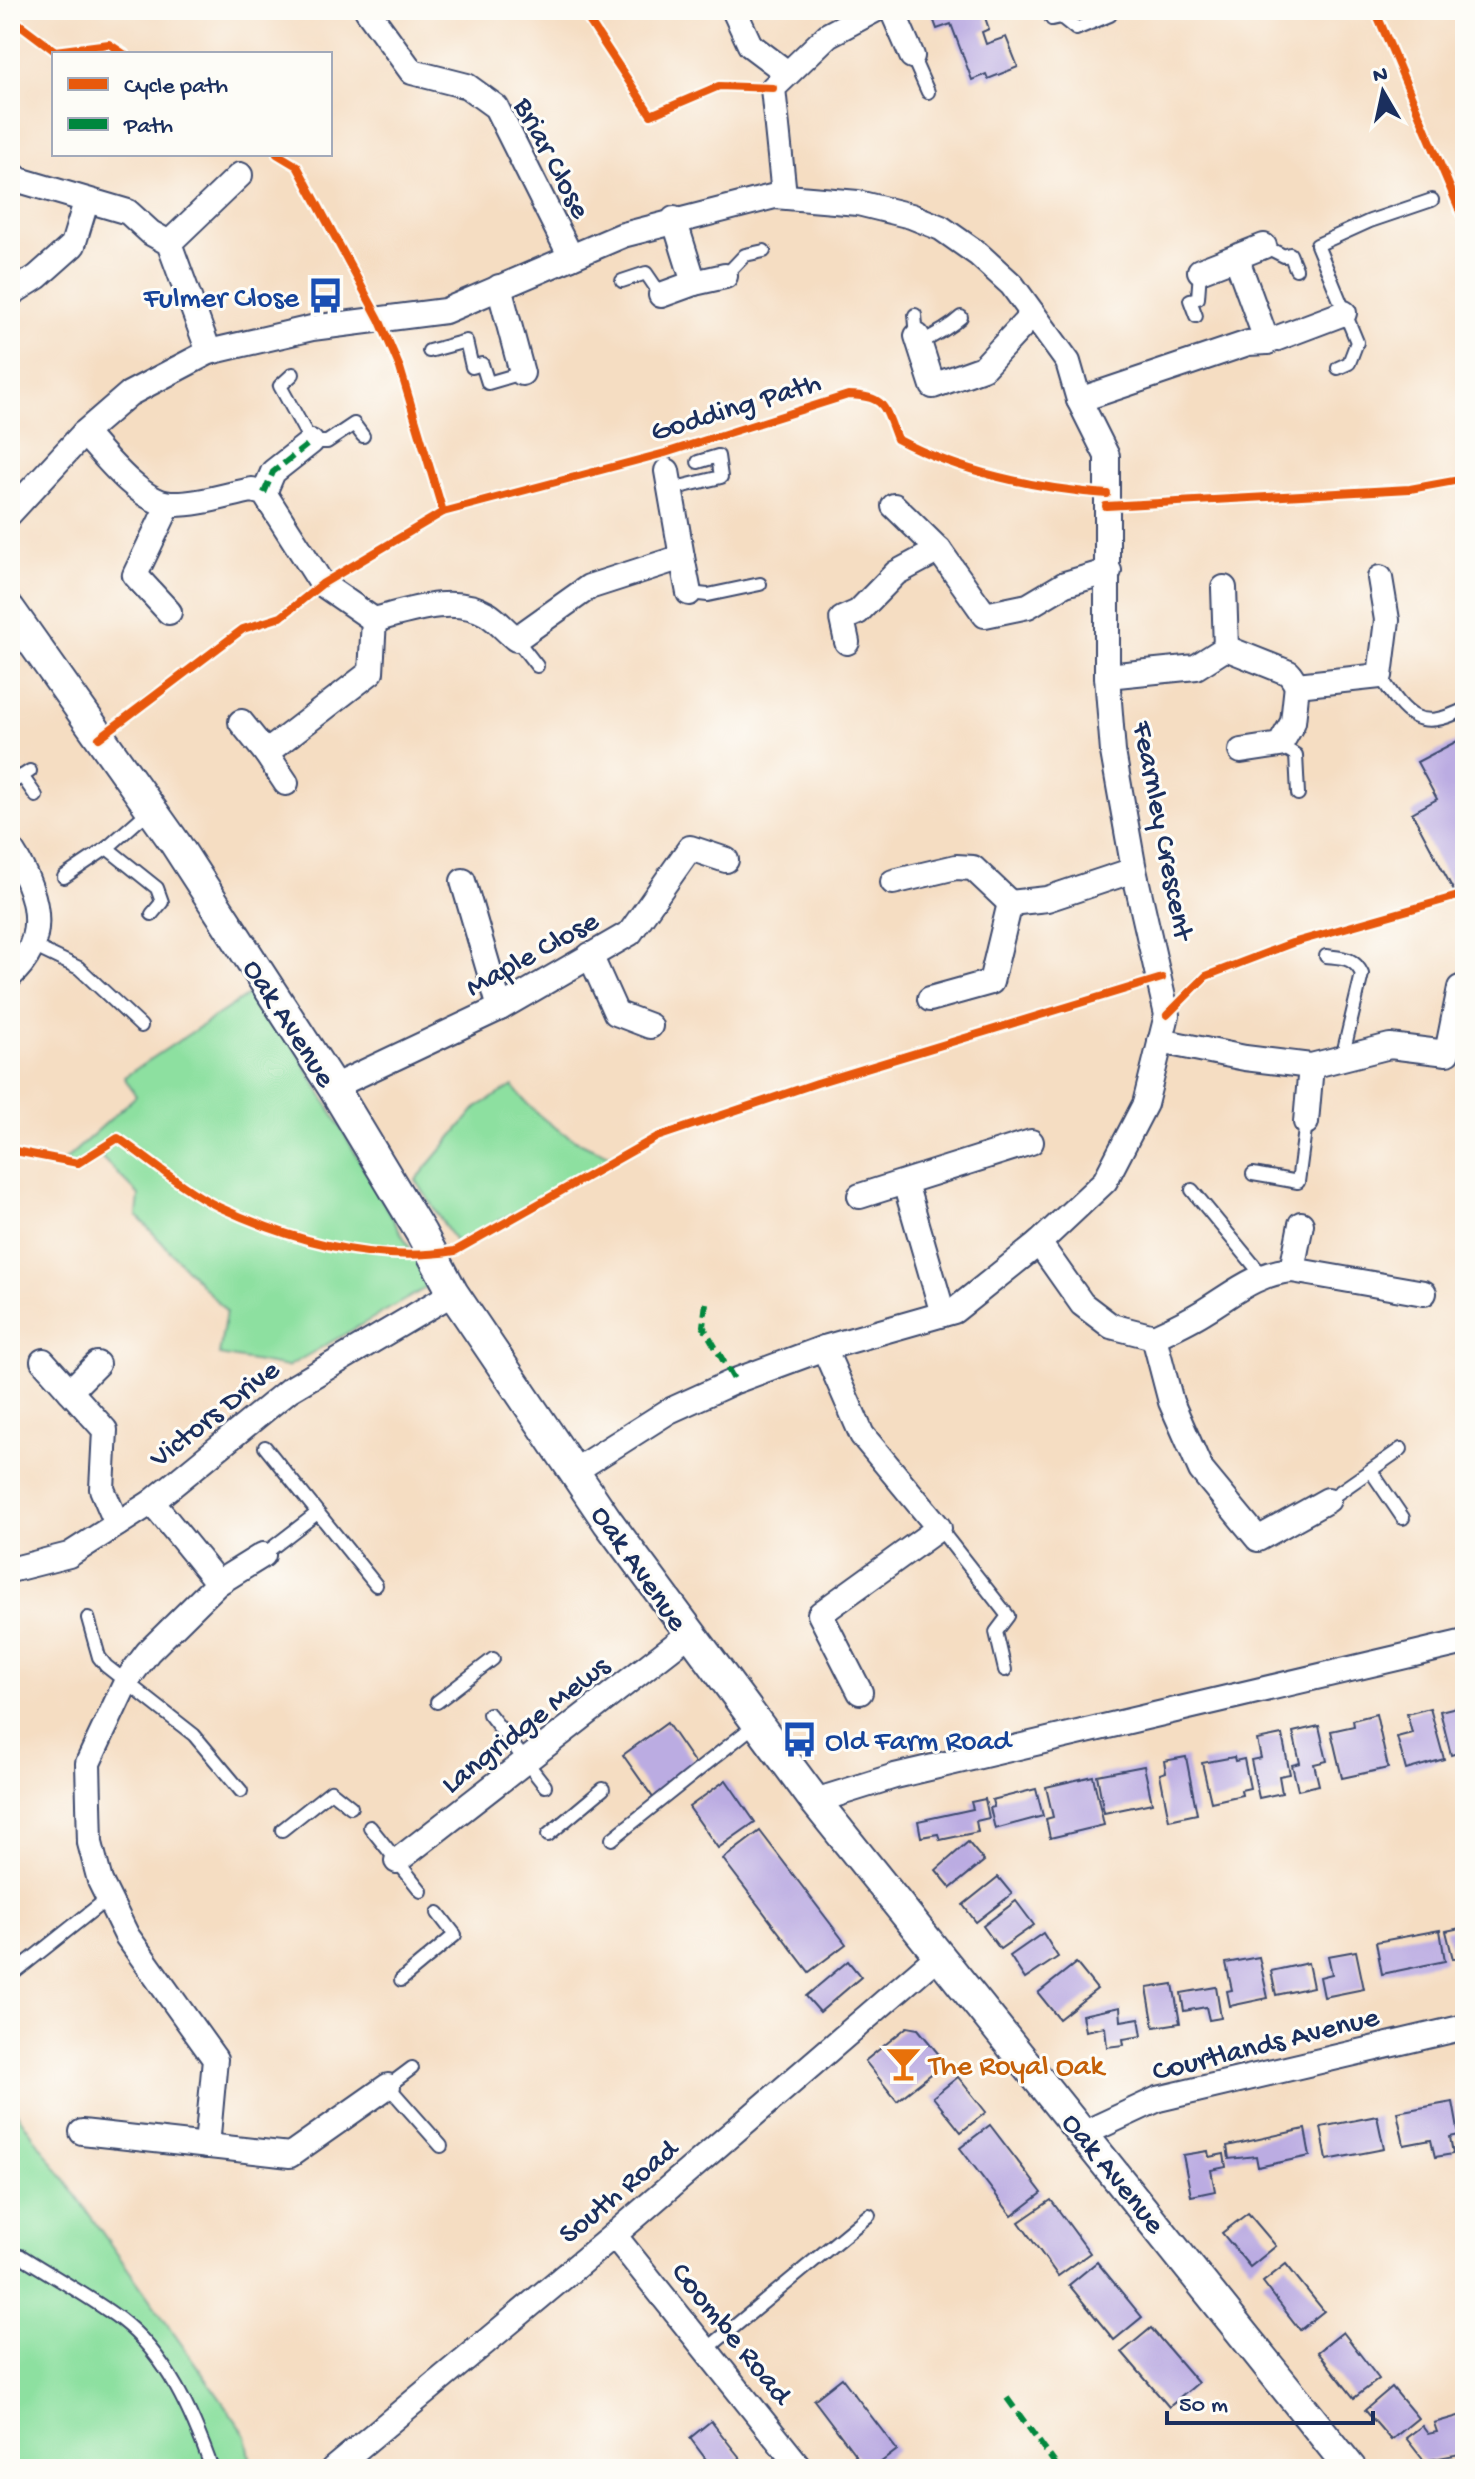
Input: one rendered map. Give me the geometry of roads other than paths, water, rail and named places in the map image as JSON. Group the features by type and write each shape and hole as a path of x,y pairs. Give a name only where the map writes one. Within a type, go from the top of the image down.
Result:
{"street":[{"name":"Briar Close","path":"367,10 412,72 467,86 496,107 571,257"},
{"path":"734,10 750,45 786,72"},
{"path":"784,195 773,88 786,72 828,35 875,10"},
{"path":"892,10 912,56"},
{"path":"10,172 19,180 128,212 169,243 209,352"},
{"path":"169,243 240,175"},
{"name":"Fearnley Crescent","path":"10,513 84,433 129,394 209,352 312,328 445,311 623,235 674,219 784,195 858,203 911,216 941,228 978,254 1012,285 1068,362 1079,400 1107,456 1107,676 1113,752 1134,870 1167,1015 1145,1104 1105,1181 1039,1243 954,1311 824,1348 735,1381 669,1411 573,1472"},
{"path":"10,294 37,277 73,245 86,202"},
{"path":"674,219 694,283"},
{"path":"1200,271 1264,246"},
{"path":"1236,257 1267,342"},
{"path":"661,295 725,276"},
{"path":"499,287 522,373"},
{"path":"1079,400 1248,343 1267,342 1344,313"},
{"path":"917,331 933,386 983,368 1033,314"},
{"path":"84,433 120,473 151,497 169,504 252,490 264,493 322,584 374,620"},
{"path":"264,493 273,472 311,442"},
{"path":"669,480 689,593"},
{"path":"169,504 135,575 169,612"},
{"path":"894,506 939,550 985,615 1028,606 1065,584 1109,571"},
{"path":"847,642 842,619 858,612 896,573 939,550"},
{"path":"374,620 425,606 468,607 487,614 516,639 589,587 682,557"},
{"path":"1297,685 1380,676 1387,620 1380,578"},
{"path":"1224,588 1226,648"},
{"name":"Oak Avenue","path":"11,614 151,809 333,1087 421,1233 453,1293 573,1472 689,1634 815,1801 1085,2133 1351,2469"},
{"path":"266,753 371,672 374,620"},
{"path":"1107,676 1196,667 1226,648"},
{"path":"1226,648 1289,673 1297,685 1293,722 1280,745 1241,751"},
{"path":"241,722 286,783"},
{"name":"Maple Close","path":"333,1087 500,1008 630,933 689,836 726,860"},
{"path":"10,848 34,891 37,927 24,961 10,976"},
{"path":"893,882 956,867 973,868 1010,903 1047,899 1134,870"},
{"path":"463,881 500,1008"},
{"path":"930,999 991,982 1010,903"},
{"path":"590,955 616,1013 650,1026"},
{"path":"1160,1041 1245,1058 1311,1066 1390,1046 1447,1053 1460,988"},
{"path":"1306,1122 1311,1066"},
{"path":"860,1196 1031,1142"},
{"path":"905,1183 943,1314"},
{"path":"1292,1270 1301,1224"},
{"path":"1039,1243 1082,1304 1111,1326 1154,1337 1203,1312 1262,1275 1292,1270 1424,1293"},
{"name":"Victors Drive","path":"10,1570 69,1555 152,1502 289,1390 453,1293"},
{"path":"1154,1337 1171,1402 1201,1470 1258,1539 1328,1500"},
{"path":"824,1348 862,1435 939,1528 820,1614 860,1692"},
{"path":"43,1361 105,1430 102,1489 117,1524"},
{"path":"70,1391 97,1364"},
{"path":"152,1502 218,1583"},
{"path":"207,2146 215,2059 127,1936 100,1881 90,1843 88,1763 127,1680 148,1652 218,1583 263,1555"},
{"name":"Langridge Mews","path":"397,1861 689,1634"},
{"path":"815,1801 895,1776 1452,1640"},
{"name":"South Road","path":"333,2469 614,2235 939,1955"},
{"name":"Courtlands Avenue","path":"1085,2133 1158,2099 1465,2027"},
{"path":"82,2132 290,2155 388,2086"},
{"name":"Coombe Road","path":"614,2235 801,2469"}],"lane":[{"path":"1048,10 1052,19 1061,17 1076,29 1109,13 1125,10"},
{"path":"912,56 928,92"},
{"path":"1338,368 1349,363 1357,342 1317,245 1370,221 1432,200"},
{"path":"1264,246 1284,256 1290,254 1296,269"},
{"path":"725,276 745,255 764,251"},
{"path":"1196,316 1190,300 1198,298 1200,271"},
{"path":"622,281 646,273 661,295"},
{"path":"917,331 951,327 961,317"},
{"path":"429,351 466,341 472,367 482,364 488,383 522,373"},
{"path":"293,374 280,386 311,442 327,442 354,424 363,436"},
{"path":"669,480 721,477 718,456 698,462"},
{"path":"689,593 708,595 760,584"},
{"path":"516,639 537,666"},
{"path":"1380,676 1401,708 1416,719 1447,718 1465,709"},
{"path":"1280,745 1296,755 1298,794"},
{"path":"10,784 26,773 36,796"},
{"path":"64,877 107,848 151,809"},
{"path":"107,848 157,888 162,902 152,914"},
{"path":"31,945 46,949 79,968 141,1026"},
{"path":"1326,956 1349,959 1362,974 1342,1058"},
{"path":"1253,1174 1298,1182 1306,1122"},
{"path":"1192,1190 1262,1275"},
{"path":"265,1447 376,1585"},
{"path":"1328,1500 1401,1449"},
{"path":"1371,1471 1403,1518"},
{"path":"263,1555 316,1514"},
{"path":"939,1528 1008,1616 996,1632 1005,1670"},
{"path":"88,1618 99,1657 194,1735 241,1791"},
{"path":"437,1702 467,1687 493,1659"},
{"path":"489,1714 545,1786"},
{"path":"612,1839 756,1724"},
{"path":"548,1835 567,1812 603,1789"},
{"path":"282,1830 331,1791 351,1807"},
{"path":"370,1827 421,1891"},
{"path":"10,1976 108,1898"},
{"path":"401,1980 455,1935 438,1913"},
{"path":"412,2068 388,2086 441,2146"},
{"path":"706,2350 869,2215"},
{"path":"10,2254 21,2256 122,2320 154,2354 193,2415 212,2469"}],"place":[{"name":"Fulmer Close","path":"325,296"},
{"name":"Old Farm Road","path":"799,1739"},
{"name":"The Royal Oak","path":"903,2064"}]}
